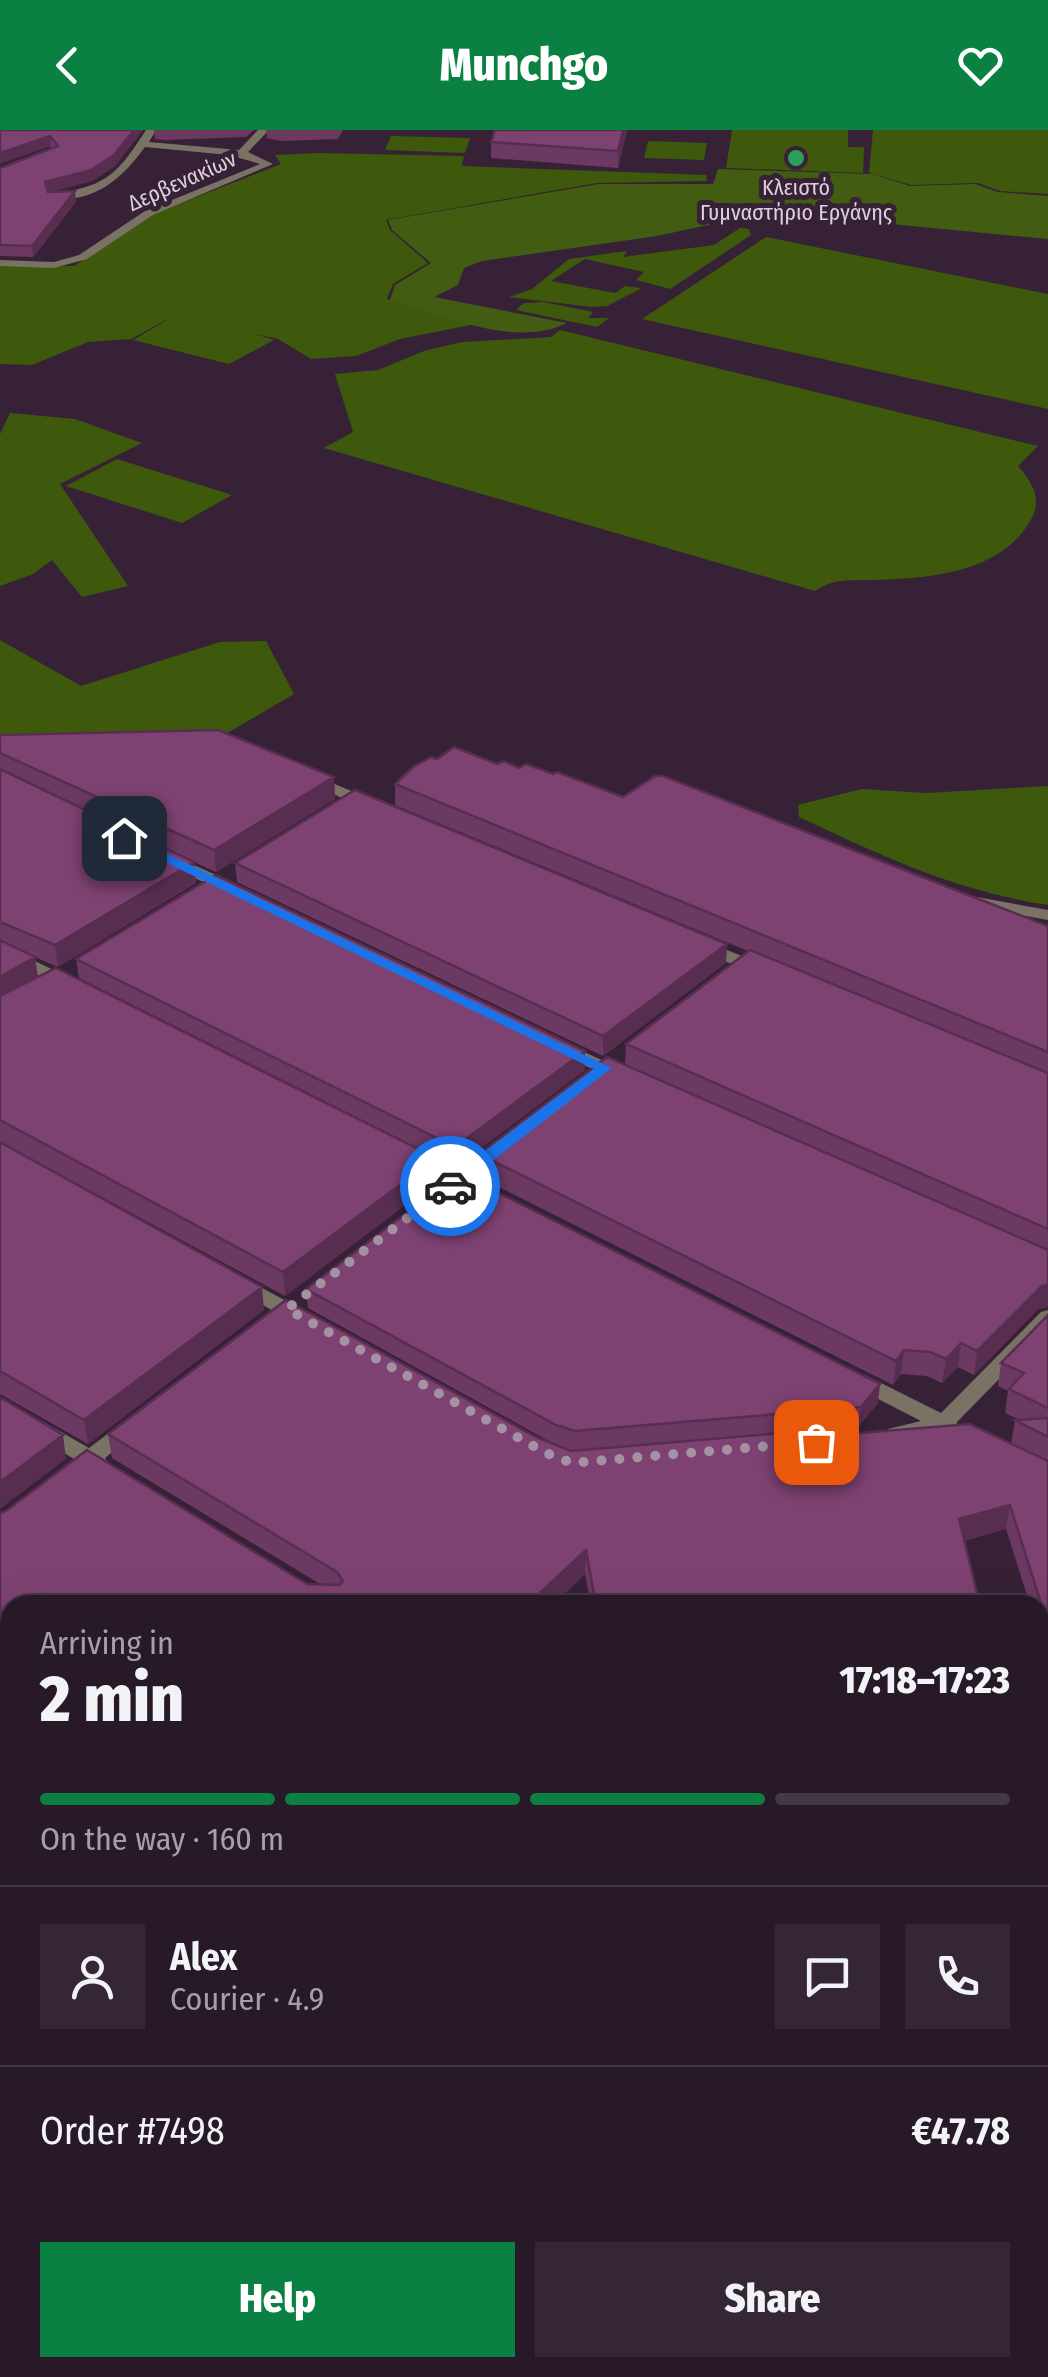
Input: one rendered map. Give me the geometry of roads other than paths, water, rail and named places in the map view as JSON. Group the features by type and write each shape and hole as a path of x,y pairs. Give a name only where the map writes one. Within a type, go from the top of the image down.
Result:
{"street":[{"path":"53,197 99,191 123,170 151,130"},
{"path":"142,144 242,154 264,130"},
{"name":"Δερβενακίων","path":"0,262 54,265 83,257 149,213 268,164 260,157 242,154"},
{"path":"288,770 347,802 390,812"},
{"path":"150,850 252,899"},
{"path":"959,898 1048,915"},
{"path":"690,940 736,969 779,978"},
{"path":"0,949 93,996"},
{"path":"552,1043 640,1084"},
{"path":"389,1144 493,1197"},
{"path":"219,1272 321,1328"},
{"path":"868,1438 952,1428 1048,1317"},
{"path":"840,1371 952,1428"},
{"path":"0,1404 121,1478"},
{"path":"60,1481 150,1412"}],"place":[{"name":"Κλειστό Γυμναστήριο Εργάνης","path":"796,158"}]}
